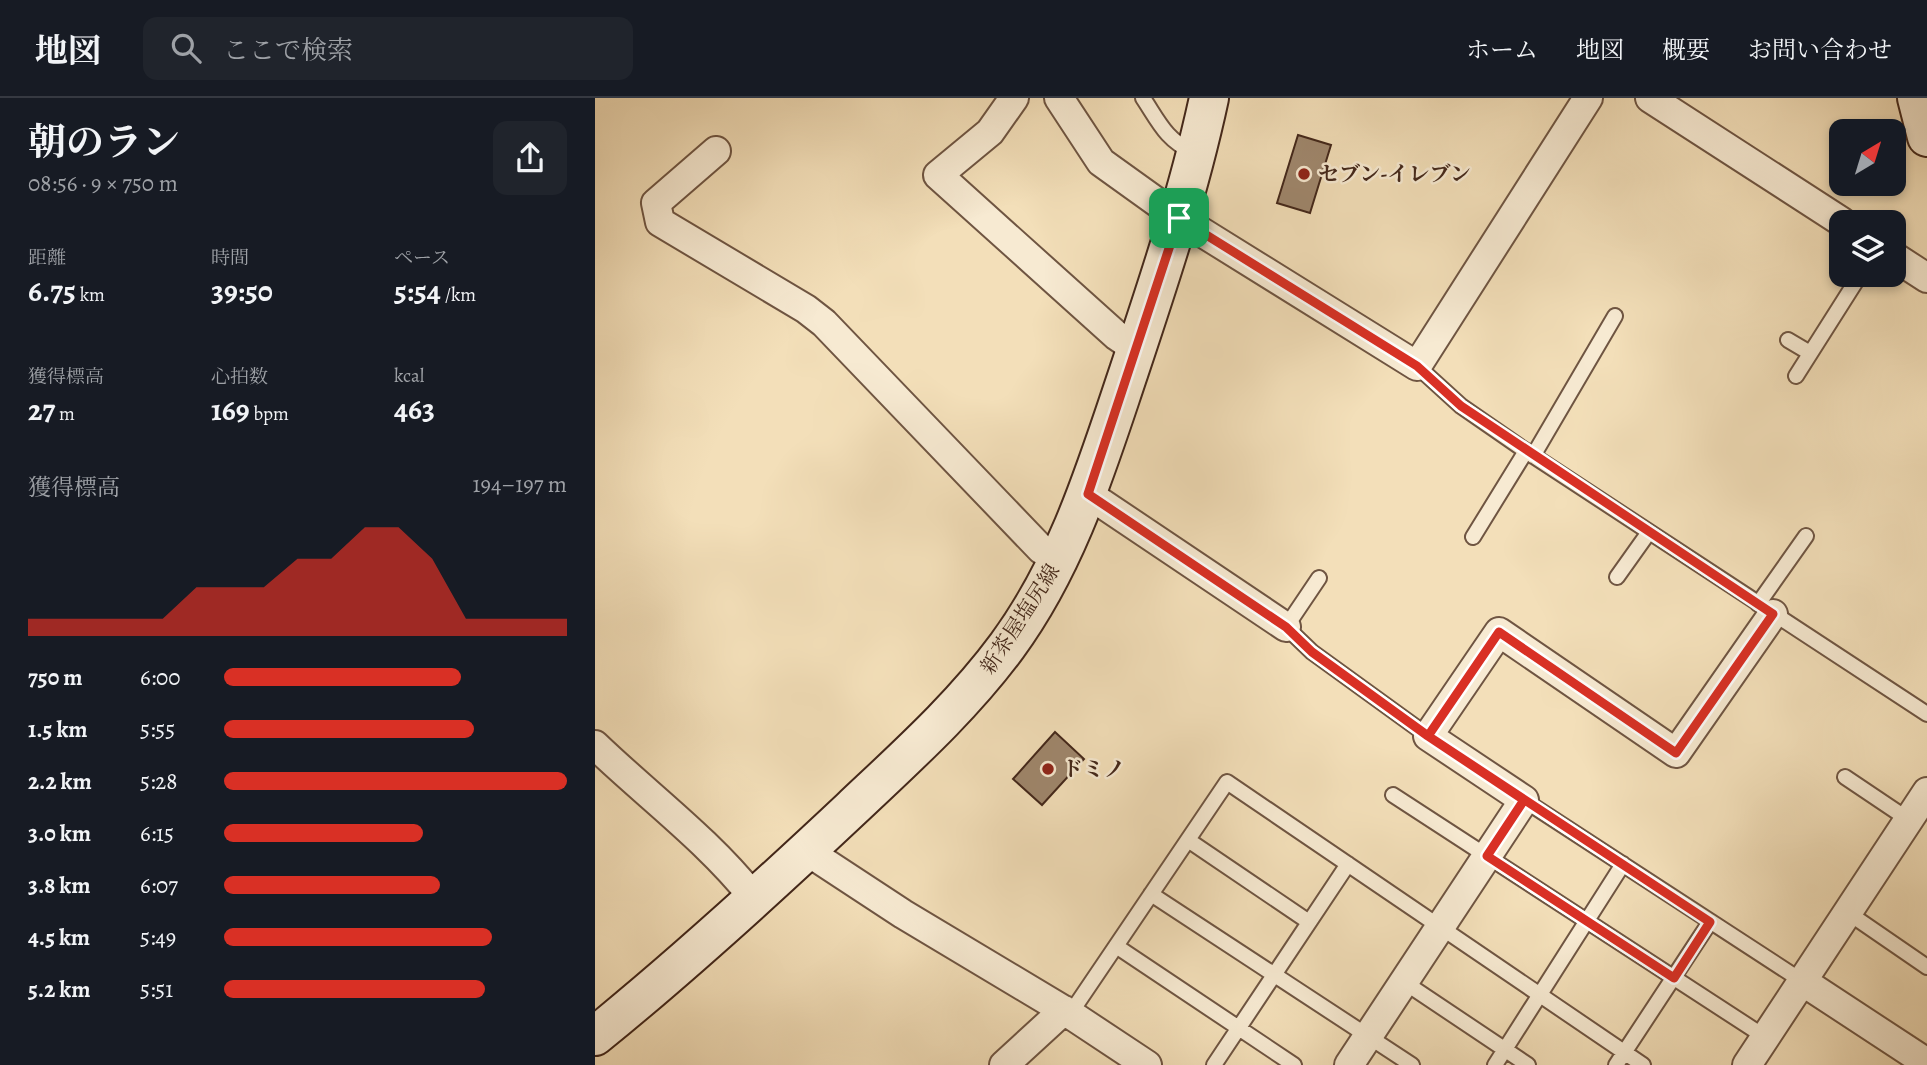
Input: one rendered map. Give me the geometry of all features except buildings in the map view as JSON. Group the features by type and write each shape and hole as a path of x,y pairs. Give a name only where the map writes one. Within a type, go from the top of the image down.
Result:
{"main road":[{"name":"新茶屋塩尻線","path":"595,1036 667,978 947,719 1009,644 1059,560 1088,494 1179,218 1209,98"},
{"path":"1917,98 1927,137"}],"street":[{"path":"1014,98 990,132 938,175 1117,336 1136,349"},
{"path":"1059,98 1101,162 1179,218 1417,366 1588,98"},
{"path":"1650,98 1829,214"},
{"path":"716,151 656,203 660,222 806,309 824,323 1041,549 1059,560"},
{"path":"1906,264 1927,278"},
{"path":"1088,494 1286,627"},
{"path":"1349,1065 1524,800 1428,736 1499,632 1676,753 1766,609"},
{"path":"595,745 663,804 754,898"},
{"path":"1747,1065 1927,792"},
{"path":"807,850 902,914 1067,1012 1147,1065"},
{"path":"1802,981 1927,1063"},
{"path":"1004,1065 1067,1012"}],"lane":[{"path":"1143,98 1171,139 1197,153"},
{"path":"1796,376 1852,287"},
{"path":"1473,537 1615,316"},
{"path":"1789,340 1810,353"},
{"path":"1417,366 1461,406 1529,453 1927,714"},
{"path":"1617,577 1649,532"},
{"path":"1766,609 1806,536"},
{"path":"1319,578 1286,627 1312,652 1428,736"},
{"path":"1845,777 1909,820"},
{"path":"1067,1012 1116,946 1227,782 1643,1065"},
{"path":"1393,795 1765,1037"},
{"path":"1524,800 1802,981"},
{"path":"1188,840 1309,922"},
{"path":"1214,1065 1348,864"},
{"path":"1495,1065 1623,864"},
{"path":"1151,894 1412,1065"},
{"path":"1847,912 1927,967"},
{"path":"1616,1065 1710,922"},
{"path":"1116,946 1294,1065"},
{"path":"1404,982 1528,1065"}],"place":[{"name":"セブン-イレブン","path":"1304,174"},
{"name":"ドミノ","path":"1048,769"}],"route":[{"path":"1179,218 1088,494 1286,627 1312,652 1428,736 1710,922 1674,978 1487,856 1524,800 1428,736 1499,632 1676,753 1773,614 1461,406 1417,366 1179,218"}]}
